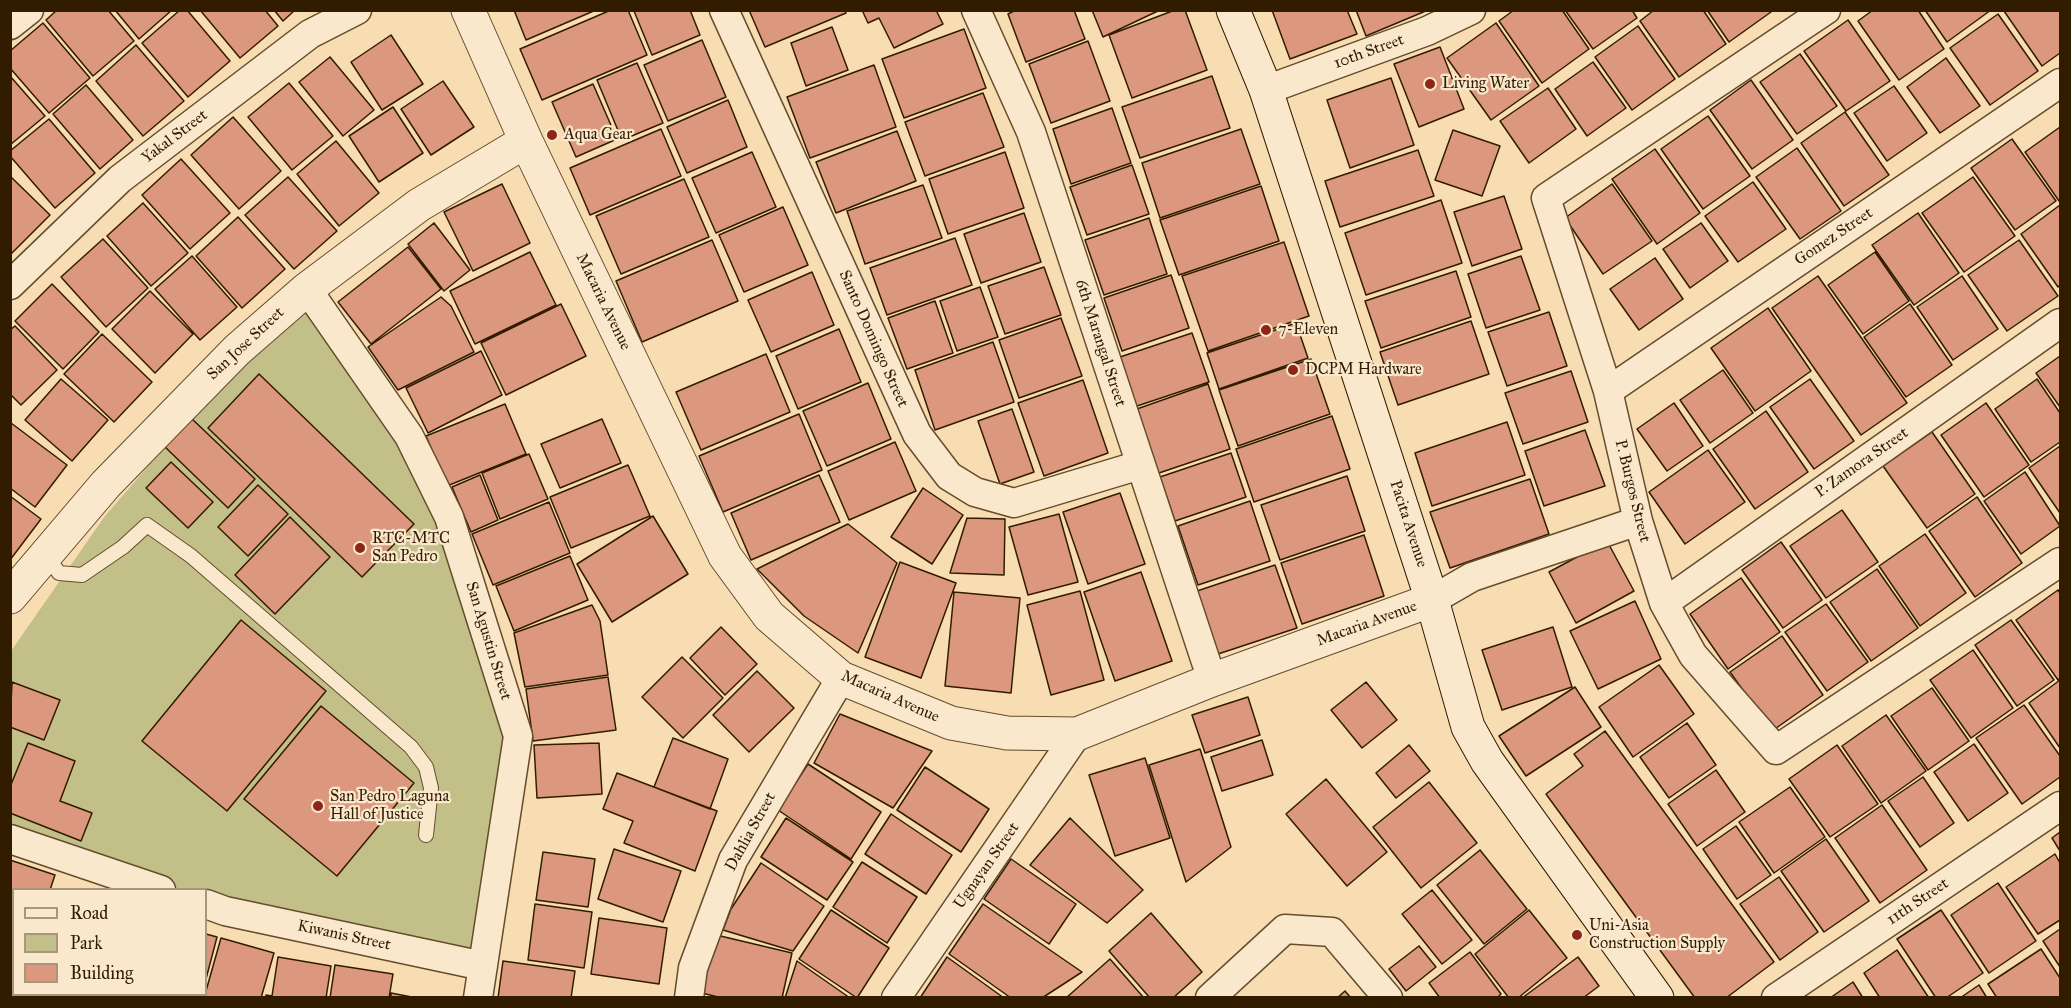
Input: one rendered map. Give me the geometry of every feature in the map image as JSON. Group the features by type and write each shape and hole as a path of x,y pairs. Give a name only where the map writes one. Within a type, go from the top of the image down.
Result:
{"street":[{"path":"10,25 29,10"},
{"name":"Yakal Street","path":"10,285 120,179 310,34 357,10"},
{"name":"Macaria Avenue","path":"468,10 526,141 725,556 769,616 841,678 951,723 1007,733 1077,734 1212,680 1432,600"},
{"name":"Santo Domingo Street","path":"724,10 917,434 949,476 975,492 1014,503 1140,465"},
{"name":"6th Marangal Street","path":"976,10 997,52 1031,132 1212,680"},
{"name":"Pacita Avenue","path":"1233,10 1266,90 1432,600 1468,727 1487,761 1657,998"},
{"name":"10th Street","path":"1266,90 1427,31 1471,10"},
{"name":"P. Burgos Street","path":"1826,10 1546,198 1608,391 1638,521 1664,603 1693,655 1776,750 2061,562"},
{"name":"Gomez Street","path":"1608,391 2061,83"},
{"name":"San Jose Street","path":"10,597 106,484 237,350 307,289 419,205 526,141"},
{"name":"San Agustin Street","path":"307,289 409,436 449,517 518,736 478,998"},
{"name":"P. Zamora Street","path":"1664,603 2061,323"},
{"path":"1432,600 1472,577 1638,521"},
{"name":"Dahlia Street","path":"689,998 693,968 733,860 841,678"},
{"name":"Ugnayan Street","path":"896,998 1077,734"},
{"name":"11th Street","path":"1776,998 2061,806"},
{"path":"10,839 155,888"},
{"name":"Kiwanis Street","path":"207,904 225,911 483,966"},
{"path":"1210,998 1285,929 1332,932 1388,998"}],"lane":[{"path":"46,555 59,573 82,575 123,547 147,525 191,556 411,747 426,767 431,788 426,835"}],"green space":[{"path":"307,311 409,436 518,736 483,966 207,904 207,888 158,888 11,839 11,651 105,516 209,396"}],"building":[{"path":"57,10 108,10 134,41 93,76 46,20"},
{"path":"115,10 172,10 139,39"},
{"path":"180,10 187,10 230,61 188,97 142,43"},
{"path":"200,10 265,10 278,26 240,58"},
{"path":"274,10 295,10 283,21"},
{"path":"514,10 596,10 526,40"},
{"path":"611,10 628,10 647,55 542,100 520,49"},
{"path":"690,10 700,35 652,55 634,11"},
{"path":"749,10 845,10 846,13 765,47"},
{"path":"862,10 936,10 943,24 894,48 879,18 868,23"},
{"path":"1016,10 1074,10 1085,39 1026,62 1008,14"},
{"path":"1092,10 1160,10 1103,37"},
{"path":"1175,10 1185,10 1207,70 1132,98 1109,35"},
{"path":"1272,10 1347,10 1357,34 1290,59"},
{"path":"1356,10 1428,10 1366,36"},
{"path":"1514,10 1562,10 1589,49 1542,83 1499,21"},
{"path":"1565,10 1632,10 1637,18 1593,49"},
{"path":"1654,10 1703,10 1726,44 1679,77 1640,21"},
{"path":"1707,10 1770,10 1771,12 1729,42"},
{"path":"1873,10 1918,10 1944,49 1899,80 1858,21"},
{"path":"1925,10 1991,10 1947,42"},
{"path":"2060,10 2060,53 2042,66 2004,11"},
{"path":"1998,14 2038,71 1990,105 1950,48"},
{"path":"1848,20 1890,81 1846,111 1804,51"},
{"path":"43,23 90,78 49,113 10,68 10,51"},
{"path":"1496,23 1539,86 1491,120 1447,58"},
{"path":"1638,26 1675,79 1632,110 1595,57"},
{"path":"832,27 848,70 806,86 791,43"},
{"path":"964,29 986,88 904,118 882,59"},
{"path":"391,35 423,84 382,110 351,62"},
{"path":"702,40 726,97 668,121 644,65"},
{"path":"1088,41 1110,101 1051,123 1029,64"},
{"path":"136,45 184,101 143,136 96,81"},
{"path":"1440,47 1464,109 1419,127 1394,64"},
{"path":"1800,54 1837,106 1797,134 1760,82"},
{"path":"330,57 374,110 343,136 299,82"},
{"path":"1946,58 1980,106 1940,133 1907,87"},
{"path":"1593,62 1626,108 1587,136 1555,89"},
{"path":"637,63 663,123 622,140 597,80"},
{"path":"874,65 896,127 810,158 787,97"},
{"path":"10,76 45,116 10,145"},
{"path":"1212,76 1230,128 1140,158 1122,107"},
{"path":"1391,78 1414,145 1350,168 1327,100"},
{"path":"1751,80 1793,140 1752,169 1710,110"},
{"path":"443,81 474,127 431,155 401,109"},
{"path":"289,83 333,136 292,170 248,117"},
{"path":"593,84 617,139 576,157 552,102"},
{"path":"86,85 133,140 100,169 53,114"},
{"path":"1894,86 1927,133 1887,161 1854,113"},
{"path":"1548,88 1576,129 1529,163 1500,121"},
{"path":"983,93 1004,147 925,176 905,122"},
{"path":"728,100 747,147 687,173 667,127"},
{"path":"393,107 423,153 379,182 349,136"},
{"path":"1112,108 1131,163 1071,184 1053,129"},
{"path":"1845,112 1889,175 1844,206 1801,143"},
{"path":"1708,116 1750,176 1703,209 1661,149"},
{"path":"233,117 281,171 239,209 191,155"},
{"path":"49,119 95,173 55,208 10,156 10,151"},
{"path":"2060,127 2060,200 2059,201 2025,152"},
{"path":"661,129 681,176 590,215 570,168"},
{"path":"1241,129 1260,184 1160,218 1142,163"},
{"path":"1453,130 1500,146 1482,196 1435,180"},
{"path":"897,131 916,181 836,213 816,162"},
{"path":"2012,139 2056,201 2015,230 1971,168"},
{"path":"336,141 379,193 339,226 297,174"},
{"path":"1797,148 1841,211 1800,239 1756,177"},
{"path":"1655,149 1700,213 1657,244 1612,179"},
{"path":"1418,150 1434,196 1340,227 1325,181"},
{"path":"752,152 776,207 716,233 692,178"},
{"path":"1005,152 1024,208 948,234 929,179"},
{"path":"181,159 230,213 190,249 142,195"},
{"path":"1132,165 1149,214 1087,235 1070,187"},
{"path":"10,176 50,215 10,255"},
{"path":"288,177 337,231 294,269 245,215"},
{"path":"1973,177 2015,236 1964,272 1922,213"},
{"path":"684,179 709,237 621,274 596,216"},
{"path":"1753,182 1786,229 1738,262 1705,216"},
{"path":"502,184 530,243 473,271 444,212"},
{"path":"1612,184 1652,241 1603,274 1565,218"},
{"path":"923,185 942,238 865,264 847,211"},
{"path":"1261,186 1279,241 1179,275 1160,220"},
{"path":"1504,196 1522,249 1472,266 1454,212"},
{"path":"1441,200 1462,263 1366,295 1345,233"},
{"path":"143,203 188,253 151,286 107,236"},
{"path":"2060,205 2060,285 2058,287 2021,234"},
{"path":"783,207 808,265 744,292 719,235"},
{"path":"1024,213 1041,262 981,283 964,234"},
{"path":"1918,213 1959,273 1914,305 1872,245"},
{"path":"238,217 285,269 242,308 196,256"},
{"path":"1149,218 1167,274 1104,295 1085,240"},
{"path":"434,223 470,270 444,291 408,244"},
{"path":"1701,223 1728,261 1690,288 1663,249"},
{"path":"955,238 972,285 887,315 870,268"},
{"path":"103,239 148,288 106,327 61,277"},
{"path":"712,240 738,301 642,342 616,281"},
{"path":"2019,240 2058,296 2007,331 1968,275"},
{"path":"1284,242 1309,316 1208,351 1182,276"},
{"path":"408,247 441,289 371,344 338,302"},
{"path":"530,252 556,305 475,344 450,291"},
{"path":"1875,252 1909,301 1863,334 1828,285"},
{"path":"192,256 237,307 200,340 155,289"},
{"path":"1521,256 1540,310 1486,328 1468,274"},
{"path":"1655,258 1683,299 1639,330 1610,289"},
{"path":"1044,267 1061,315 1005,334 988,286"},
{"path":"1456,271 1471,317 1381,348 1365,301"},
{"path":"812,272 834,325 771,352 748,300"},
{"path":"1171,275 1189,328 1122,351 1104,298"},
{"path":"1818,276 1907,403 1861,435 1772,308"},
{"path":"1962,276 1998,329 1953,360 1917,307"},
{"path":"52,284 99,332 63,369 15,321"},
{"path":"980,287 998,337 957,351 940,301"},
{"path":"150,291 193,334 155,373 112,329"},
{"path":"441,297 451,306 474,352 398,390 368,347"},
{"path":"935,301 953,353 907,369 888,318"},
{"path":"561,304 586,356 506,395 481,343"},
{"path":"1910,304 1952,365 1906,397 1864,337"},
{"path":"1768,308 1811,371 1755,411 1711,348"},
{"path":"1549,312 1567,366 1507,386 1488,332"},
{"path":"1061,318 1082,376 1019,398 999,340"},
{"path":"1471,321 1489,374 1398,405 1380,352"},
{"path":"1296,323 1308,358 1219,389 1207,353"},
{"path":"15,326 57,370 21,405 10,394 10,330"},
{"path":"839,329 861,382 798,409 776,356"},
{"path":"1192,333 1209,382 1134,407 1117,358"},
{"path":"102,334 152,382 114,422 64,374"},
{"path":"993,342 1014,402 935,430 915,370"},
{"path":"481,351 502,395 428,433 406,388"},
{"path":"766,354 790,412 701,450 676,392"},
{"path":"2060,356 2060,407 2036,373"},
{"path":"1311,359 1330,414 1238,446 1219,390"},
{"path":"1723,370 1753,413 1710,443 1680,400"},
{"path":"1571,371 1588,422 1523,444 1505,393"},
{"path":"259,374 414,524 362,577 208,428"},
{"path":"61,379 108,420 72,461 25,420"},
{"path":"1810,379 1854,441 1814,469 1770,407"},
{"path":"2037,379 2060,413 2060,442 2031,462 1995,409"},
{"path":"1083,380 1108,453 1044,476 1018,403"},
{"path":"868,383 891,439 827,466 803,411"},
{"path":"1208,384 1230,449 1156,474 1134,410"},
{"path":"1674,403 1703,446 1667,471 1637,429"},
{"path":"1986,403 2029,465 1984,497 1941,435"},
{"path":"505,404 526,454 447,486 426,436"},
{"path":"1012,409 1034,472 1000,484 978,421"},
{"path":"1766,411 1808,472 1755,509 1713,449"},
{"path":"799,414 822,470 723,512 699,456"},
{"path":"1332,416 1350,469 1254,502 1236,449"},
{"path":"190,417 255,479 228,508 163,445"},
{"path":"602,419 621,463 560,488 541,444"},
{"path":"1507,422 1525,475 1432,506 1415,453"},
{"path":"11,423 67,465 35,507 10,488"},
{"path":"1585,430 1605,486 1544,506 1525,451"},
{"path":"1932,432 1975,494 1927,528 1883,466"},
{"path":"895,442 916,491 849,520 828,471"},
{"path":"2060,446 2060,513 2029,468"},
{"path":"1708,450 1745,502 1685,544 1649,492"},
{"path":"1231,453 1246,497 1175,521 1160,477"},
{"path":"529,454 548,499 500,519 482,473"},
{"path":"171,462 213,502 188,528 146,488"},
{"path":"628,465 650,516 571,548 550,497"},
{"path":"2025,472 2060,526 2021,554 1984,501"},
{"path":"480,475 498,520 471,532 452,487"},
{"path":"819,475 840,522 751,560 731,513"},
{"path":"1347,476 1365,531 1280,560 1261,505"},
{"path":"1530,479 1549,534 1450,568 1430,512"},
{"path":"258,485 288,514 248,556 218,527"},
{"path":"923,488 963,515 932,564 891,537"},
{"path":"1120,493 1145,564 1088,584 1063,512"},
{"path":"10,496 41,519 10,560"},
{"path":"1977,497 2022,563 1975,597 1929,531"},
{"path":"1250,501 1270,561 1198,585 1178,526"},
{"path":"549,502 570,553 493,585 472,534"},
{"path":"1842,510 1878,562 1826,598 1790,546"},
{"path":"1059,514 1078,582 1028,595 1009,527"},
{"path":"653,516 688,574 612,622 577,564"},
{"path":"290,517 330,557 275,614 235,575"},
{"path":"967,518 1005,519 1004,575 950,573"},
{"path":"848,524 897,563 858,653 804,616 757,569"},
{"path":"1925,534 1966,593 1920,626 1879,566"},
{"path":"1364,535 1384,596 1302,624 1281,563"},
{"path":"1607,541 1634,591 1576,623 1549,572"},
{"path":"1781,542 1822,600 1783,628 1742,570"},
{"path":"570,556 588,600 514,631 496,586"},
{"path":"900,562 956,583 921,678 865,657"},
{"path":"1275,565 1297,628 1218,654 1197,591"},
{"path":"1877,569 1918,628 1871,661 1830,602"},
{"path":"1141,572 1172,661 1115,681 1084,592"},
{"path":"1741,578 1780,632 1728,669 1690,614"},
{"path":"2058,590 2060,593 2060,678 2058,680 2016,620"},
{"path":"1080,591 1104,680 1051,695 1027,605"},
{"path":"954,592 1020,598 1011,693 945,686"},
{"path":"1635,601 1661,659 1598,689 1570,631"},
{"path":"1826,604 1868,662 1827,691 1785,632"},
{"path":"592,605 600,621 608,675 525,687 514,633"},
{"path":"241,620 326,691 227,811 142,741"},
{"path":"2011,620 2054,680 2017,706 1975,645"},
{"path":"721,627 757,664 725,695 690,658"},
{"path":"1553,627 1572,687 1502,710 1482,650"},
{"path":"1782,636 1823,695 1772,731 1730,672"},
{"path":"1973,650 2013,708 1971,738 1930,680"},
{"path":"682,657 723,698 683,738 642,697"},
{"path":"1659,665 1694,714 1633,757 1599,707"},
{"path":"757,671 794,708 749,752 713,715"},
{"path":"608,677 616,730 533,741 526,689"},
{"path":"2060,680 2060,748 2029,703"},
{"path":"12,682 60,700 44,740 10,727"},
{"path":"1366,682 1397,720 1362,748 1331,710"},
{"path":"1575,687 1601,727 1526,776 1499,736"},
{"path":"1932,688 1969,741 1928,770 1891,716"},
{"path":"1248,697 1260,735 1205,753 1192,715"},
{"path":"2024,705 2060,756 2060,777 2022,804 1976,738"},
{"path":"321,706 414,783 337,876 244,799"},
{"path":"840,714 932,751 893,808 814,763"},
{"path":"1886,715 1926,771 1881,803 1842,746"},
{"path":"1687,723 1716,765 1669,798 1640,757"},
{"path":"1605,731 1774,962 1726,998 1695,998 1546,794 1583,766 1574,754"},
{"path":"673,738 728,759 710,809 654,787"},
{"path":"1262,740 1273,775 1222,791 1211,757"},
{"path":"28,743 75,761 60,801 92,813 81,841 10,813 10,787"},
{"path":"599,743 602,794 537,798 534,745"},
{"path":"1974,744 2008,793 1968,821 1934,772"},
{"path":"1409,745 1430,771 1396,798 1376,773"},
{"path":"1837,745 1878,804 1830,837 1789,779"},
{"path":"1200,749 1231,847 1186,882 1149,765"},
{"path":"1145,758 1170,838 1115,856 1089,775"},
{"path":"808,764 881,812 851,859 778,810"},
{"path":"925,767 989,809 961,852 897,810"},
{"path":"1716,770 1745,812 1697,846 1668,804"},
{"path":"617,773 717,811 695,871 624,843 633,821 603,809"},
{"path":"1923,777 1954,823 1920,847 1888,801"},
{"path":"1326,779 1387,852 1347,886 1286,814"},
{"path":"1429,782 1477,843 1421,888 1373,827"},
{"path":"1790,787 1825,837 1774,873 1739,822"},
{"path":"1882,805 1927,870 1880,903 1835,838"},
{"path":"891,814 952,855 926,894 865,854"},
{"path":"786,818 853,862 827,900 761,857"},
{"path":"1070,818 1143,890 1107,923 1030,865"},
{"path":"1736,826 1771,875 1737,899 1703,849"},
{"path":"2060,832 2060,851 2052,838"},
{"path":"1826,839 1869,901 1824,932 1781,871"},
{"path":"614,849 681,871 663,922 598,899"},
{"path":"1480,850 1527,909 1484,944 1437,885"},
{"path":"543,852 595,859 588,907 536,900"},
{"path":"2055,854 2060,863 2060,920 2038,934 2006,887"},
{"path":"1011,859 1076,904 1049,944 984,899"},
{"path":"10,860 55,875 51,888 12,888 12,934 10,934"},
{"path":"862,862 917,897 887,943 833,907"},
{"path":"761,863 824,906 793,951 723,930 731,909"},
{"path":"1779,877 1818,932 1780,960 1740,904"},
{"path":"1998,883 2036,941 1989,973 1951,915"},
{"path":"1432,890 1472,940 1442,964 1402,914"},
{"path":"535,904 592,912 584,968 528,960"},
{"path":"983,904 1082,972 1042,998 1011,998 949,954"},
{"path":"831,910 889,948 857,998 799,959"},
{"path":"1529,910 1567,958 1518,998 1509,998 1475,954"},
{"path":"1941,910 1983,973 1946,998 1936,998 1897,939"},
{"path":"1151,913 1202,972 1173,998 1150,998 1109,951"},
{"path":"599,918 667,928 659,984 591,974"},
{"path":"2060,929 2060,967 2043,941"},
{"path":"207,934 217,937 207,975"},
{"path":"712,934 792,953 782,998 722,998 698,992"},
{"path":"221,938 274,953 261,998 204,998 207,996 207,987"},
{"path":"10,945 12,946 12,985 10,989"},
{"path":"1419,946 1436,967 1406,991 1389,969"},
{"path":"2041,949 2060,978 2060,998 1997,998 1988,984"},
{"path":"1897,950 1929,998 1880,998 1864,973"},
{"path":"1470,952 1501,994 1497,998 1440,998 1429,983"},
{"path":"278,957 331,966 326,998 266,998 266,995 272,996"},
{"path":"947,957 1004,998 920,998"},
{"path":"1578,957 1599,986 1583,998 1522,998"},
{"path":"1110,959 1144,998 1066,998"},
{"path":"503,961 575,971 571,998 498,998"},
{"path":"797,961 850,998 785,998"},
{"path":"335,965 393,974 389,998 330,998"},
{"path":"1853,982 1863,998 1830,998"},
{"path":"1979,985 1987,998 1960,998"},
{"path":"1345,991 1351,998 1337,998"},
{"path":"391,993 417,998 391,998"},
{"path":"16,996 72,996 72,998 15,998"},
{"path":"78,996 142,996 141,998 77,998"},
{"path":"146,996 160,996 165,998 145,998"}],"place":[{"name":"Living Water","path":"1430,84"},
{"name":"Aqua Gear","path":"552,135"},
{"name":"7-Eleven","path":"1266,330"},
{"name":"DCPM Hardware","path":"1293,370"},
{"name":"RTC-MTC San Pedro","path":"360,548"},
{"name":"San Pedro Laguna Hall of Justice","path":"318,806"},
{"name":"Uni-Asia Construction Supply","path":"1577,935"}]}
